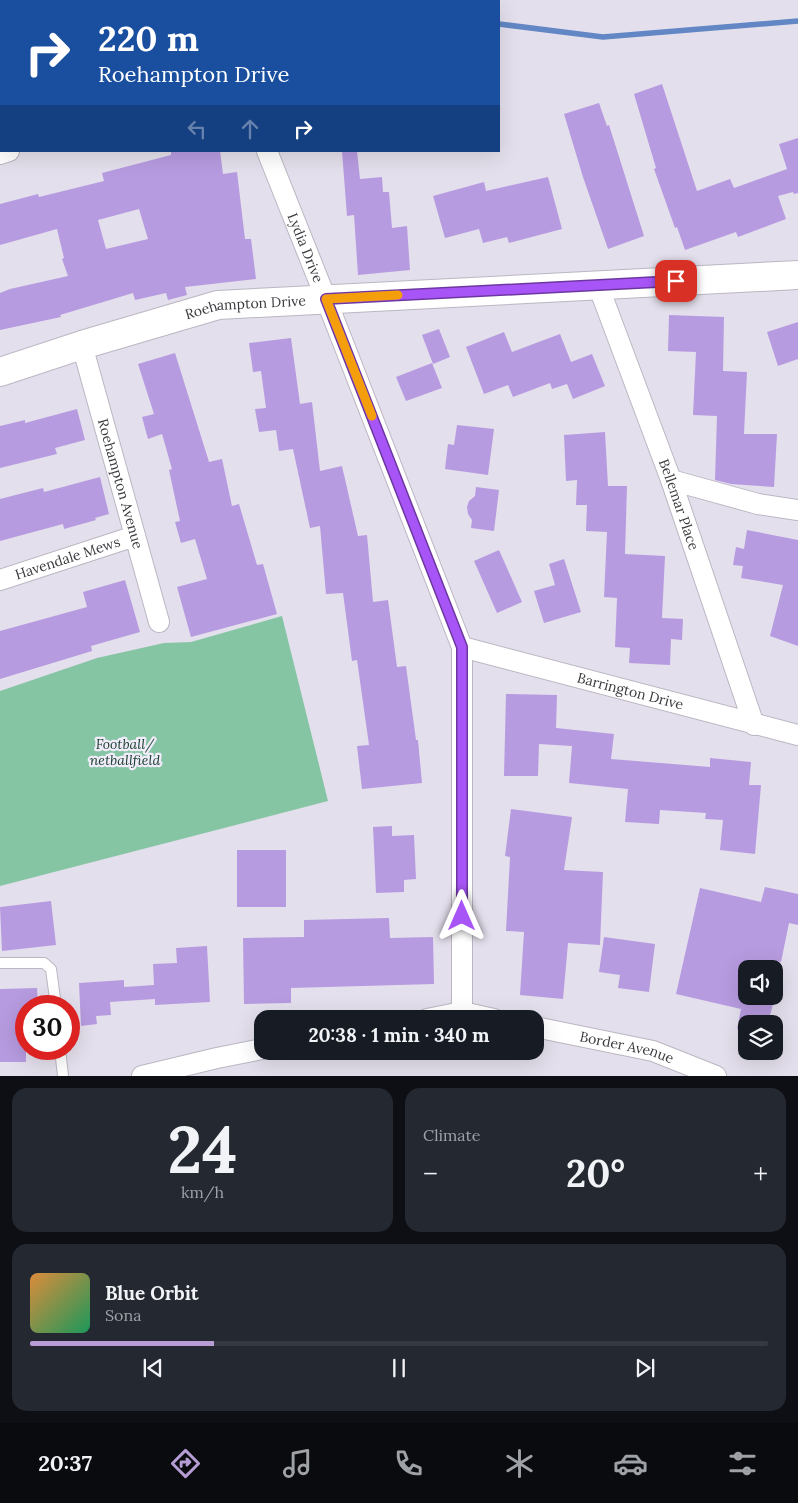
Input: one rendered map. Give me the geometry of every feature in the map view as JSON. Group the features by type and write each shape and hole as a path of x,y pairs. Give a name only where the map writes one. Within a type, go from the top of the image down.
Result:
{"street":[{"name":"Lydia Drive","path":"267,152 462,647 462,1010"},
{"name":"Roehampton Drive","path":"0,372 82,345 218,305 798,275"},
{"name":"Bellemar Place","path":"598,285 671,480 754,725"},
{"name":"Roehampton Avenue","path":"82,345 159,622"},
{"path":"671,480 758,504 798,510"},
{"name":"Havendale Mews","path":"0,580 135,536"},
{"name":"Barrington Drive","path":"462,647 798,735"},
{"name":"Border Avenue","path":"544,1029 653,1051 716,1076"},
{"path":"142,1076 254,1051"}],"lane":[{"path":"0,963 44,963 51,968 55,995"},
{"path":"61,1060 63,1076"}],"green space":[{"name":"Football/ netballfield","path":"282,616 328,801 0,886 0,691 97,658 164,643 191,642"}],"building":[{"path":"662,84 697,191 730,179 734,188 787,169 779,144 798,138 798,193 794,194 793,192 778,196 786,219 738,237 736,232 685,250 654,169 656,168 634,94"},
{"path":"599,103 607,126 609,125 644,236 608,249 564,114"},
{"path":"171,152 220,152 223,174 237,172 245,239 251,239 256,279 185,287 187,295 168,300 166,293 135,300 133,293 60,315 61,317 0,330 0,293 68,276 62,259 64,258 57,229 0,245 0,204 38,194 39,197 104,181 102,173 171,155","holes":["139,209 148,239 106,249 98,220"]},
{"path":"342,152 357,152 360,179 382,177 383,192 389,192 392,228 407,226 410,270 358,275 354,215 347,216"},
{"path":"548,177 562,229 509,243 507,237 483,243 479,229 445,238 433,196 484,182 486,191"},
{"path":"669,315 724,317 723,371 747,372 744,434 777,434 774,487 731,484 715,480 717,416 693,415 696,352 668,351"},
{"path":"798,322 798,359 778,366 767,332"},
{"path":"439,329 450,357 433,364 422,335"},
{"path":"504,332 512,352 560,334 571,362 592,354 605,386 573,399 567,384 552,389 550,383 513,397 508,385 484,394 466,347"},
{"path":"291,338 300,404 312,402 320,471 342,466 358,536 367,535 373,602 388,600 397,667 406,666 416,740 418,740 422,783 362,789 357,746 369,745 357,660 352,661 343,593 326,594 320,526 310,528 293,449 279,451 276,430 259,432 255,409 266,408 261,371 253,372 249,343"},
{"path":"175,353 209,462 222,459 232,506 239,504 257,565 263,564 277,614 191,637 177,587 207,579 195,539 181,543 175,522 180,521 169,470 172,469 162,434 148,439 142,417 154,414 138,364"},
{"path":"432,363 442,388 406,401 396,377"},
{"path":"77,409 85,440 55,448 57,454 0,468 0,426 25,420 25,423"},
{"path":"457,425 494,429 488,475 445,469 448,444 454,445"},
{"path":"605,432 608,486 627,486 625,554 665,556 662,618 683,619 682,640 671,639 670,665 629,663 630,648 615,647 617,598 604,597 607,532 586,531 587,505 576,505 577,480 566,481 564,435"},
{"path":"100,477 109,514 95,518 96,520 64,529 63,524 0,541 0,499 43,488 44,492"},
{"path":"476,487 499,490 494,531 471,528 472,520 468,514 467,507 469,501 475,496"},
{"path":"747,530 798,540 798,646 770,636 783,585 741,578 743,566 733,565 736,547 744,549"},
{"path":"499,550 522,602 497,613 474,561"},
{"path":"564,559 581,612 544,623 534,591 555,585 549,564"},
{"path":"125,580 140,632 91,646 92,651 0,679 0,631 87,607 83,592"},
{"path":"506,694 557,695 556,728 614,734 611,759 710,767 710,758 751,762 749,785 761,785 755,854 720,850 723,820 705,819 706,813 660,810 659,824 625,822 628,789 569,783 572,746 539,744 538,776 504,776"},
{"path":"511,809 572,817 564,870 603,872 600,945 568,943 563,999 520,995 524,932 506,931 510,857 505,856"},
{"path":"392,826 392,836 414,835 416,879 404,880 404,892 376,893 373,827"},
{"path":"237,850 286,850 286,907 237,907"},
{"path":"765,887 798,894 798,925 789,923 781,960 738,960 738,1005 773,1005 770,1015 740,1015 741,1009 676,994 700,888 761,902"},
{"path":"51,901 56,945 2,951 0,907"},
{"path":"389,918 390,938 433,937 434,984 291,988 291,1003 244,1004 243,938 304,937 304,920"},
{"path":"604,937 655,944 649,992 618,988 620,975 599,972"},
{"path":"207,946 210,1002 155,1005 155,999 110,1002 111,1015 96,1016 97,1024 81,1026 79,983 124,980 124,987 154,985 153,964 177,963 176,948"},
{"path":"37,988 37,995 15,995 15,1060 26,1060 26,1062 0,1062 0,989"}],"waterway":[{"path":"500,24 603,37 798,21"}],"slow traffic":[{"path":"372,416 326,299 398,295"}],"route":[{"path":"462,916 462,647 326,299 676,281"}]}
